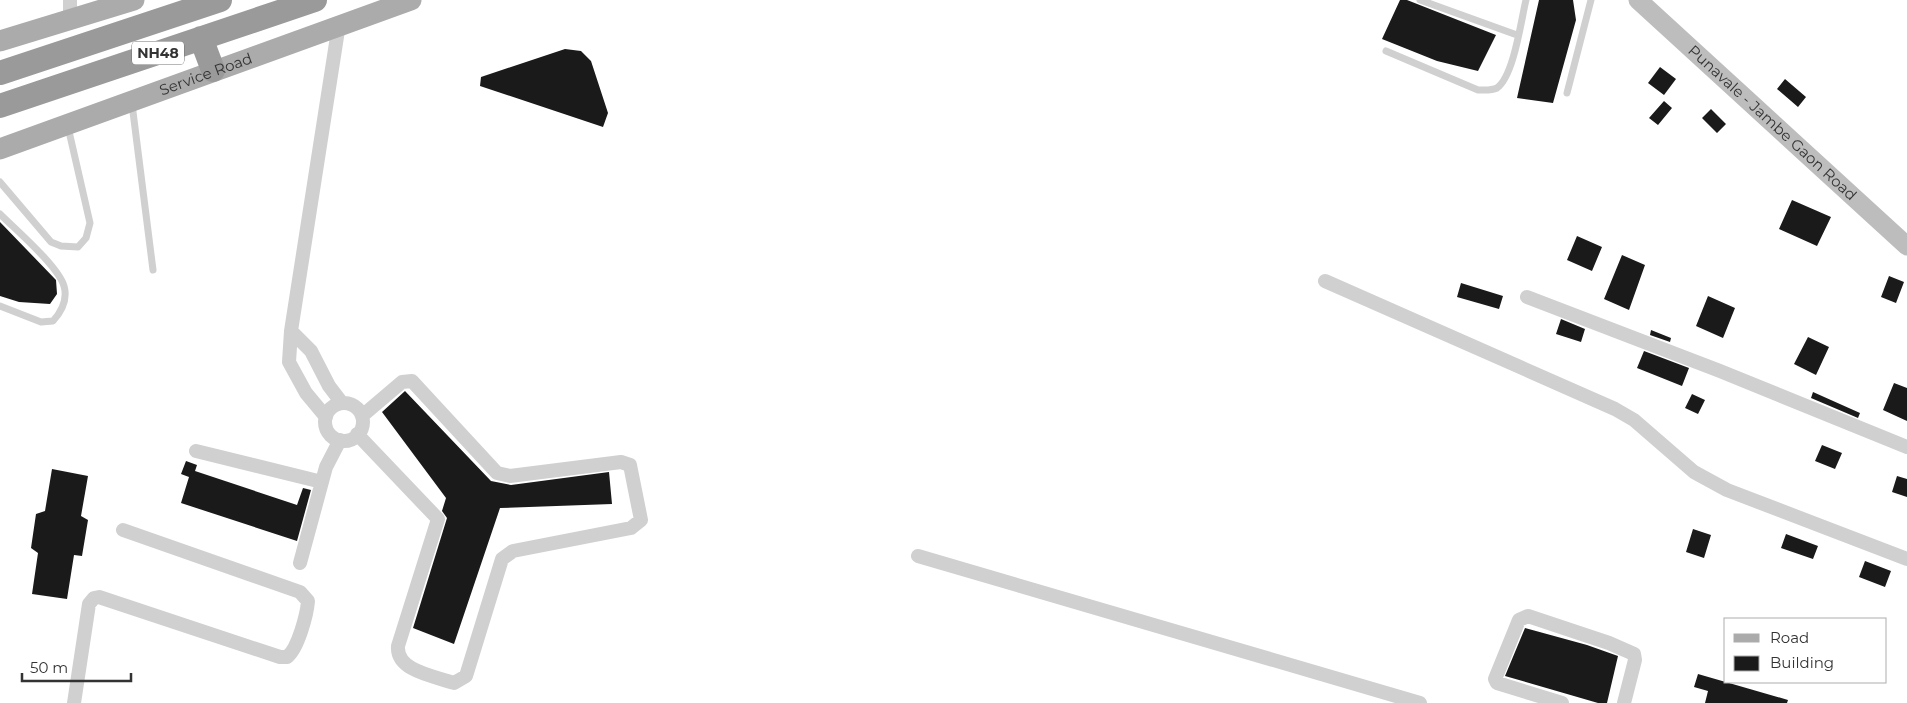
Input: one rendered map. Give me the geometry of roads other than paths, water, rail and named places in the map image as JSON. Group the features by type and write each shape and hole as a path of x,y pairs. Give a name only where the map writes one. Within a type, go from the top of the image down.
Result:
{"highway":[{"name":"NH48","path":"0,73 220,0"},
{"name":"NH48","path":"0,106 315,0"},
{"path":"201,38 213,70"}],"main road":[{"path":"0,41 70,9 134,0"},
{"name":"Service Road","path":"0,149 132,102 339,24 411,0"}],"street":[{"name":"Punavale - Jambe Gaon Road","path":"1638,0 1907,246"},
{"path":"326,417 306,393 289,362 291,331 339,24"},
{"path":"1326,281 1615,409 1634,420 1694,472 1727,490 1907,559"},
{"path":"1527,297 1720,371 1907,447"},
{"path":"291,331 311,351 330,386 342,403"},
{"path":"358,434 438,519 398,646 398,655 402,663 454,683 466,676 502,559 513,550 631,528 641,520 630,465 621,462 510,476 497,473 412,381 402,382 362,416"},
{"path":"342,403 354,406 362,416 361,429 358,434 352,438 340,440 326,429 326,417 332,407 342,403"},
{"path":"300,563 326,467 340,440"},
{"path":"196,451 322,482"},
{"path":"74,703 89,604 94,598 99,597 280,658 287,657 294,650 307,610 308,601 300,592 123,530"},
{"path":"918,556 1420,703"},
{"path":"1562,703 1497,683 1495,679 1519,620 1523,617 1528,616 1600,640 1634,654 1635,660 1624,703"}],"lane":[{"path":"1420,0 1517,36"},
{"path":"1386,51 1478,90 1488,91 1497,88 1511,63 1526,0"},
{"path":"1567,93 1591,0"},
{"path":"132,102 153,270"},
{"path":"0,182 51,242 61,246 78,247 86,238 90,223 68,124"},
{"path":"0,214 48,262 64,284 66,295 60,314 53,321 41,322 0,306"}]}
